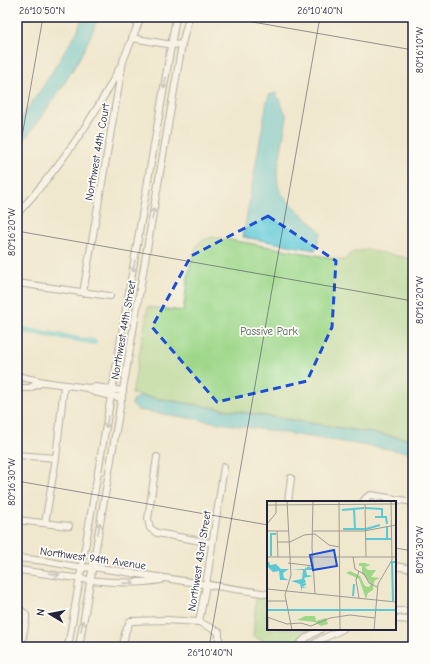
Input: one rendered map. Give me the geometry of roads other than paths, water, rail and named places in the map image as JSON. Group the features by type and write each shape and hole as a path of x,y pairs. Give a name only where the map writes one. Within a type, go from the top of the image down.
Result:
{"street":[{"name":"Northwest 44th Court","path":"82,293 123,61 141,17"},
{"name":"Northwest 44th Street","path":"68,647 176,17"},
{"name":"Northwest 44th Street","path":"79,647 182,44 189,17"},
{"path":"132,38 172,45 182,44"},
{"path":"17,214 53,170 85,127 104,98 123,61"},
{"path":"17,282 82,293 110,296"},
{"path":"17,376 64,385 88,388 95,387 122,398"},
{"path":"17,388 29,388 44,382"},
{"path":"45,523 56,458 64,385"},
{"path":"112,393 123,391"},
{"path":"17,455 56,458"},
{"path":"157,457 148,519 150,528 157,533 212,543"},
{"name":"Northwest 43rd Street","path":"219,647 219,632 199,622 224,467"},
{"path":"288,501 291,478"},
{"path":"364,500 371,495 413,502"},
{"path":"17,520 70,526"},
{"name":"Northwest 94th Avenue","path":"17,558 82,568 93,567 267,594"},
{"path":"396,566 413,569"},
{"name":"Northwest 94th Avenue","path":"17,570 44,572 91,580 126,583 167,578"},
{"path":"19,608 26,615 21,647"},
{"path":"396,610 413,611"},
{"path":"396,619 413,620"},
{"path":"123,647 125,633 130,621 166,620 199,622"},
{"path":"296,647 314,630 320,640"},
{"path":"309,647 341,630"}],"water":[{"path":"82,17 98,17 91,35 73,70 17,151 17,124 42,88 78,30"},
{"path":"276,93 287,117 277,174 278,186 289,202 321,232 315,250 243,237 267,101 269,95"},
{"path":"139,396 413,440 413,453 137,410 132,405 133,400"}],"waterway":[{"path":"17,329 94,342"}],"park label":[{"name":"Passive Park","path":"269,331"}]}
